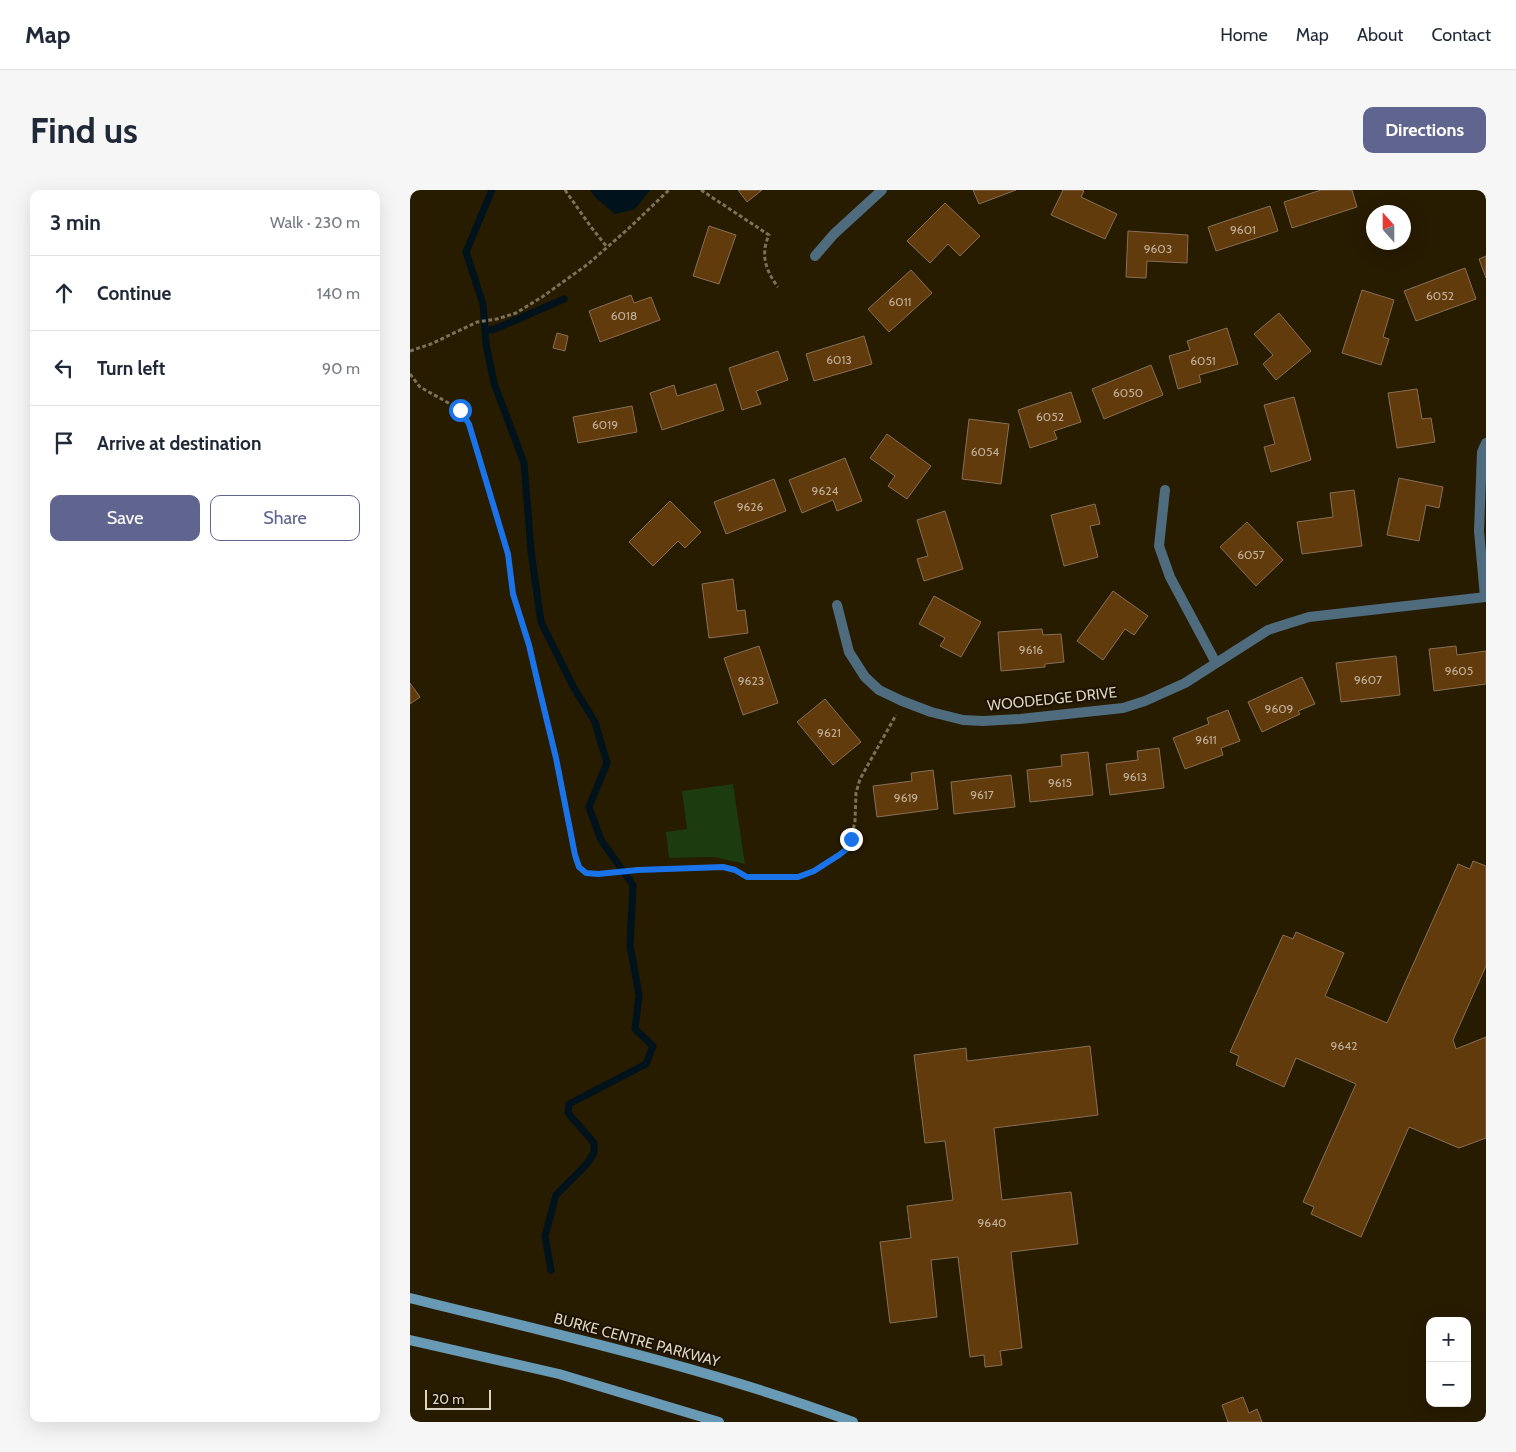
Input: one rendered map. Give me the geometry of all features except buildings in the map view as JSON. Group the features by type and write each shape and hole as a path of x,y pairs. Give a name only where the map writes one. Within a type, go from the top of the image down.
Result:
{"main road":[{"name":"BURKE CENTRE PARKWAY","path":"410,1298 736,1382 853,1422"},
{"path":"410,1340 559,1374 719,1422"}],"street":[{"path":"815,256 834,234 882,190"},
{"path":"1485,597 1479,531 1482,452 1486,443"},
{"path":"1165,490 1159,546 1170,577 1216,663"},
{"name":"WOODEDGE DRIVE","path":"837,605 849,652 865,677 879,690 931,712 963,720 983,721 1122,708 1145,701 1185,683 1268,630 1309,616 1485,597"}],"path":[{"path":"565,190 607,247"},
{"path":"410,351 431,344 477,322 498,319 516,313 542,297 588,264 669,190"},
{"path":"701,190 769,235 766,242 765,263 778,288"},
{"path":"410,374 420,388 460,410 469,424 508,554 513,594 529,645 556,758 575,855 579,867 586,873 610,874 638,870 723,867 735,870 747,877 798,877 814,871 848,848 855,822 856,793 860,779 896,714"}],"green space":[{"path":"733,784 745,864 714,857 669,858 666,832 687,829 682,791"}],"water":[{"path":"590,190 650,190 635,209 615,214 596,198"}],"waterway":[{"path":"492,190 466,252 483,304 486,344 494,383 524,463 531,551 541,622 574,688 595,722 607,763 589,807 601,840 633,885 630,945 639,995 635,1029 653,1046 646,1064 569,1104 568,1113 594,1143 594,1153 586,1165 556,1195 545,1236 551,1270"},
{"path":"485,331 495,329 564,299"}],"route":[{"path":"460,410 469,424 508,554 513,594 529,645 556,758 579,867 586,873 598,874 638,870 723,867 735,870 747,877 798,877 814,871 839,855 848,848 851,839"}]}
